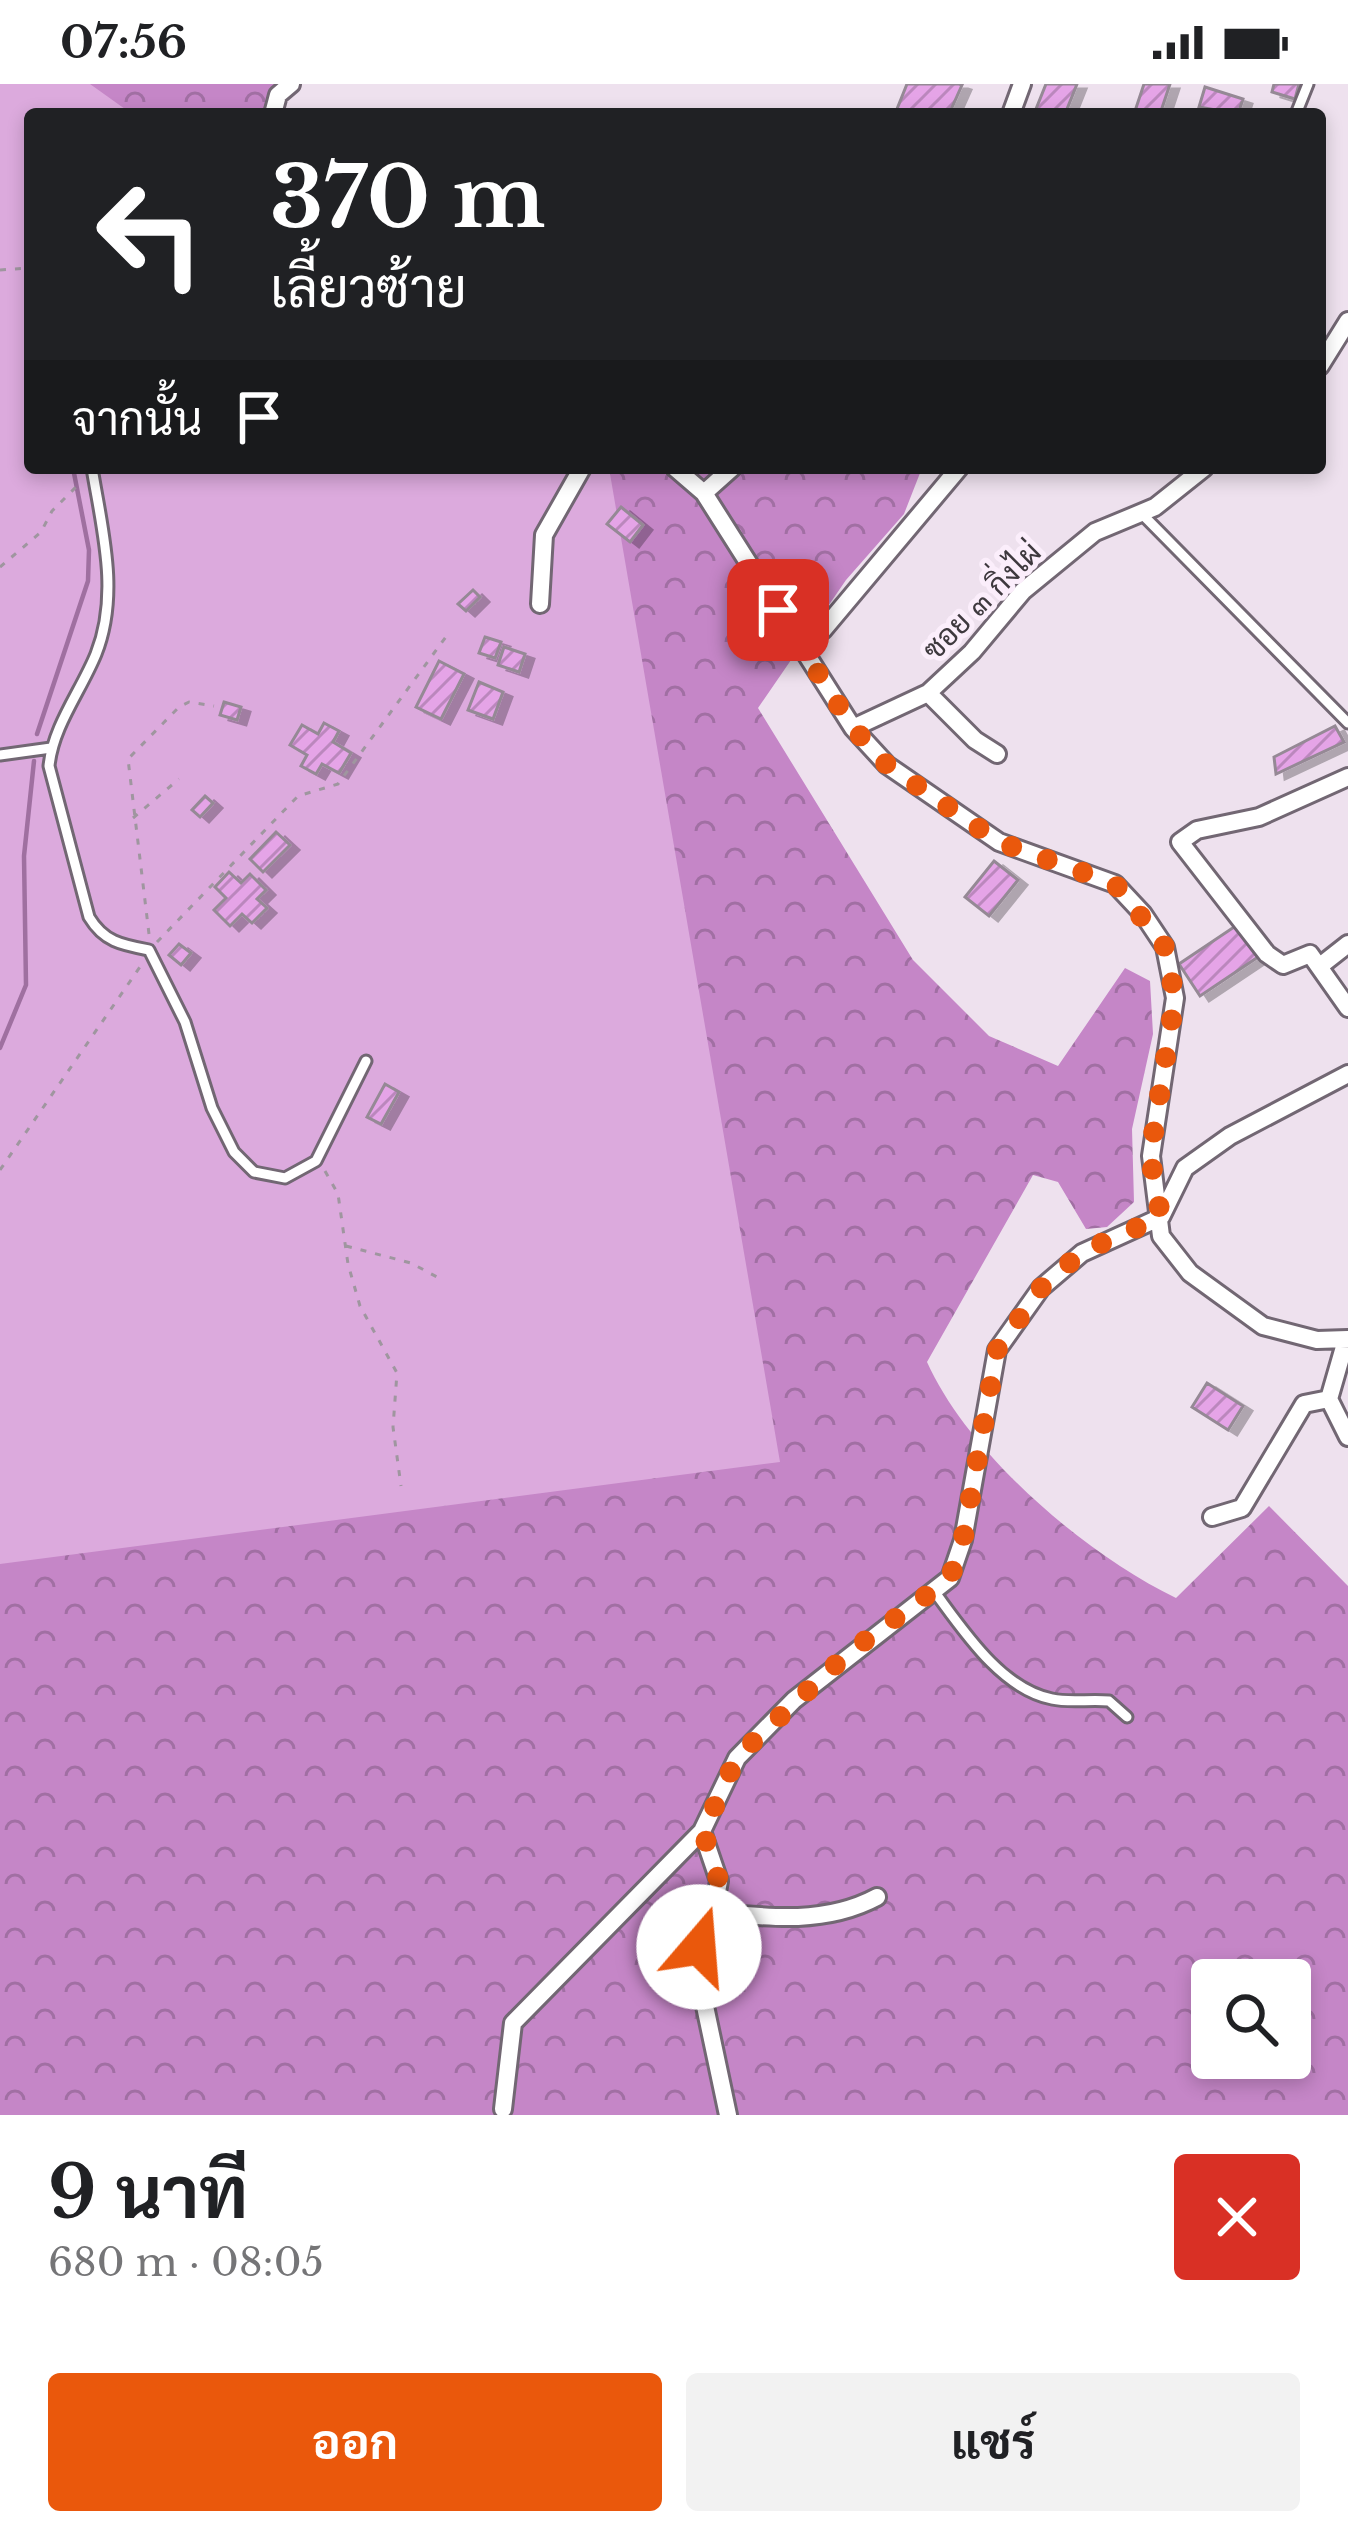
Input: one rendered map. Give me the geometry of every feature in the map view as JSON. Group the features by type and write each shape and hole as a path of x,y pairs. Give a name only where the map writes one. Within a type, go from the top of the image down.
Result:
{"street":[{"path":"275,108 278,95 291,84"},
{"path":"1326,356 1348,321"},
{"path":"540,604 544,535 579,474"},
{"path":"682,474 704,493 853,728 887,765 999,842 1115,884 1165,947 1175,998 1150,1156 1161,1236 1190,1273 1263,1327 1316,1340 1347,1340 1329,1399 1348,1437"},
{"path":"704,493 725,474"},
{"path":"823,630 954,474"},
{"name":"ซอย ๓ กิ่งไผ่","path":"853,728 928,693 972,652 1023,591 1095,532 1141,513 1196,474"},
{"path":"928,693 975,740 997,754"},
{"path":"1348,777 1259,817 1197,830 1180,842 1267,954 1283,965 1305,952 1348,1008"},
{"path":"1320,966 1348,944"},
{"path":"503,2109 513,2023 703,1832 737,1757 847,1654 950,1578 963,1540 997,1350 1041,1288 1082,1252 1161,1217 1185,1168 1230,1136 1348,1074"},
{"path":"1212,1517 1242,1508 1304,1404 1329,1399"},
{"path":"703,1832 719,1881 716,1897 703,1911 698,1973 728,2115"},
{"path":"703,1911 779,1918 850,1912 877,1897"}],"lane":[{"path":"89,474 107,560 108,603 98,650 51,748 49,766 89,917 99,934 113,943 149,950 185,1022 204,1092 244,1165 269,1178 285,1178 316,1161 366,1061"},
{"path":"1141,513 1348,723"},
{"path":"0,755 51,748"},
{"path":"934,1592 972,1641 1020,1686 1061,1701 1109,1701 1127,1717"}],"path":[{"path":"0,567 41,532 88,474"},
{"path":"0,1170 149,950 298,796 338,784 448,634"},
{"path":"149,950 128,772 135,747 179,707 189,702 214,706"},
{"path":"132,819 179,778"},
{"path":"0,1149 11,1151"},
{"path":"316,1161 338,1194 344,1246 361,1306 398,1373 393,1427 401,1486"},
{"path":"344,1246 411,1263 437,1277"}],"green space":[{"path":"0,84 281,84 268,108 24,108 24,474 920,474 904,514 846,580 758,708 913,960 989,1036 1058,1066 1125,968 1150,981 1153,1034 1132,1129 1134,1202 1107,1227 1086,1229 1058,1182 1033,1175 927,1362 971,1432 1033,1498 1105,1556 1176,1598 1269,1506 1348,1586 1348,2115 0,2115 0,1185 15,1136"}],"shaded area":[{"path":"0,84 90,84 124,108 24,108 24,474 610,474 780,1462 0,1564"}],"building":[{"path":"907,84 962,85 952,108 897,108"},
{"path":"1046,84 1077,84 1067,108 1036,108"},
{"path":"1144,84 1170,84 1162,108 1136,108"},
{"path":"1274,84 1299,84 1295,99 1272,92"},
{"path":"1205,87 1243,99 1240,108 1199,107"},
{"path":"621,507 643,525 630,542 607,524"},
{"path":"473,590 480,597 466,611 458,604"},
{"path":"485,637 501,642 495,658 479,653"},
{"path":"504,647 525,654 519,672 498,665"},
{"path":"439,661 464,674 441,719 416,707"},
{"path":"479,682 503,692 493,719 468,710"},
{"path":"224,702 241,707 237,720 220,715"},
{"path":"324,723 339,731 333,742 351,753 339,773 322,764 316,774 301,766 307,755 290,745 302,725 318,734"},
{"path":"1335,726 1344,742 1276,774 1274,757"},
{"path":"205,796 213,803 200,817 192,810"},
{"path":"276,832 290,845 263,872 250,859"},
{"path":"994,861 1018,880 989,916 965,897"},
{"path":"229,872 241,883 250,874 266,890 257,899 267,908 252,923 242,914 230,926 214,910 226,898 215,887"},
{"path":"1240,923 1261,955 1200,996 1179,964"},
{"path":"179,944 191,953 181,965 169,955"},
{"path":"385,1084 399,1092 381,1124 367,1117"},
{"path":"1207,1383 1243,1406 1228,1430 1192,1407"}],"waterway":[{"path":"37,734 88,581 89,550 74,474"},
{"path":"0,1048 26,985 24,856 34,761"}],"route":[{"path":"699,1947 703,1911 716,1897 719,1881 703,1832 737,1757 847,1654 897,1622 950,1578 963,1540 997,1350 1041,1288 1082,1252 1161,1217 1150,1156 1175,998 1165,947 1115,884 999,842 887,765 853,728 778,610"}]}
